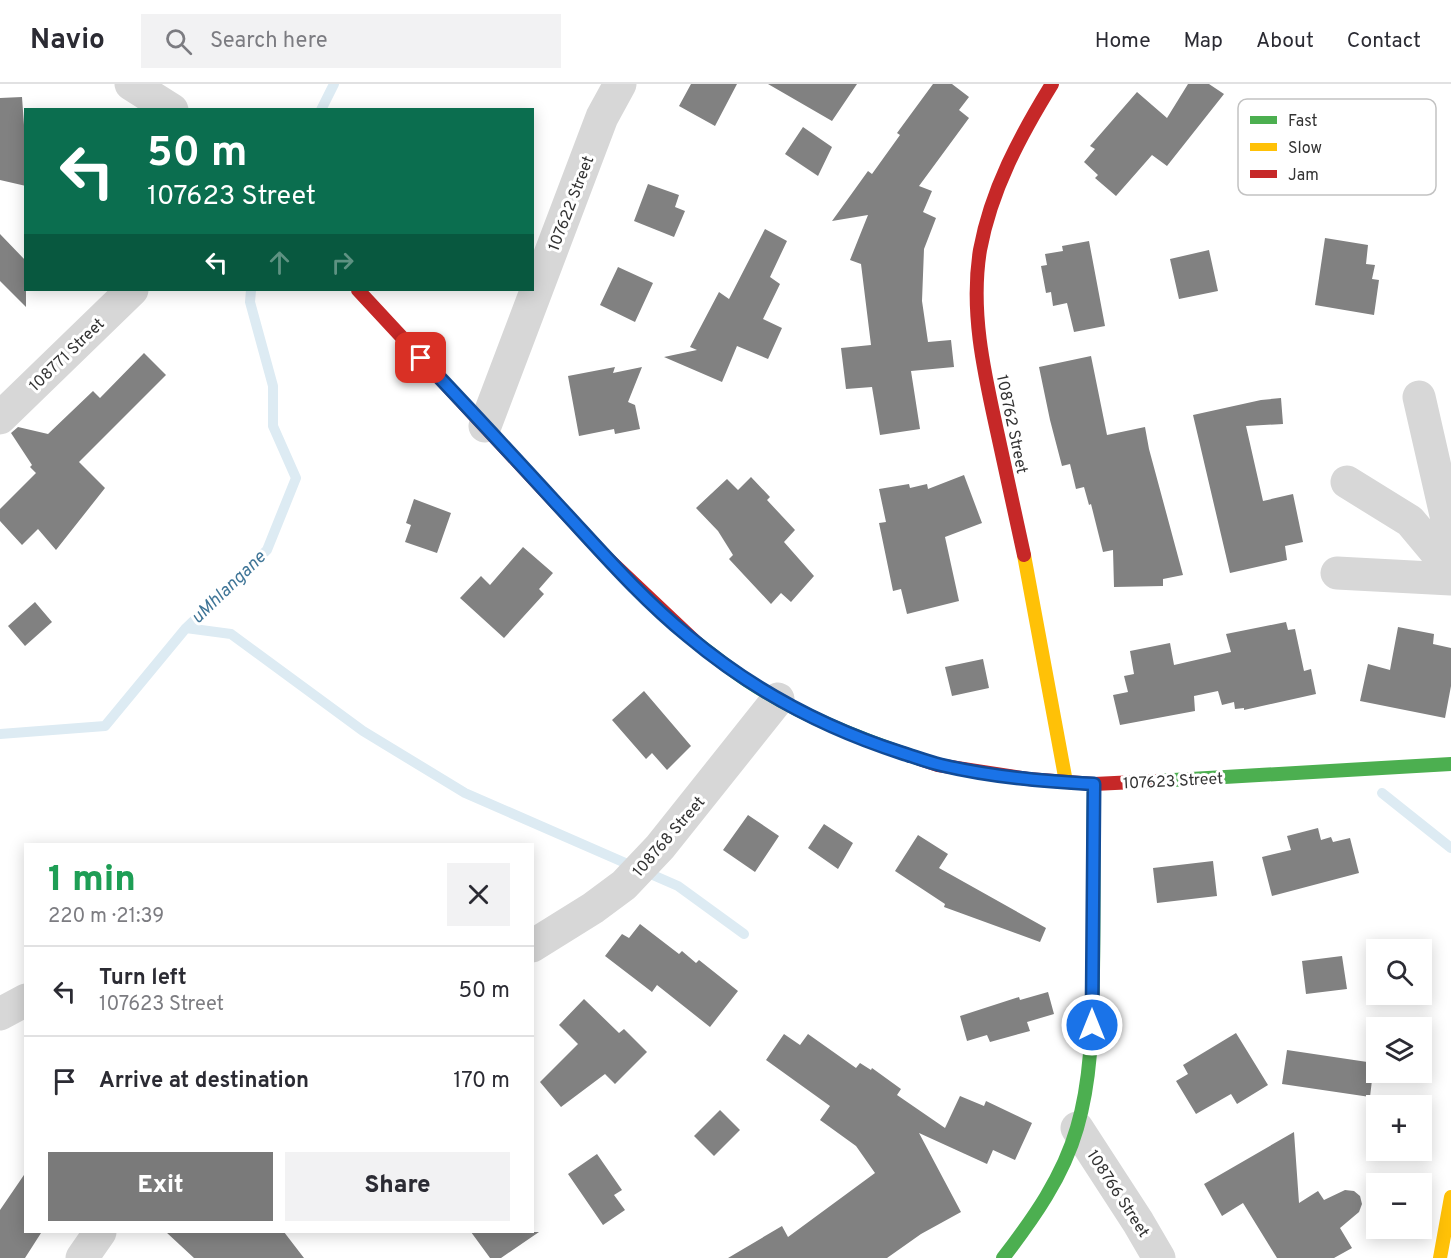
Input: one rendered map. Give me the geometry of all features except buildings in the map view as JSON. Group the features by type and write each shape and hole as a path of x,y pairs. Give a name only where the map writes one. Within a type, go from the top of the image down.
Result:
{"street":[{"path":"131,84 169,108"},
{"name":"107622 Street","path":"485,426 603,117 620,84"},
{"name":"108762 Street","path":"1053,84 1038,106 997,190 984,235 977,277 978,316 986,381 1023,547 1066,782"},
{"name":"108771 Street","path":"0,418 131,291"},
{"name":"107623 Street","path":"359,291 605,556 662,613 710,654 778,699 858,738 938,765 983,774 1094,784 1451,764"},
{"path":"1419,397 1451,537"},
{"path":"1347,482 1410,521 1451,570"},
{"path":"1337,573 1451,579"},
{"name":"108768 Street","path":"534,945 593,908 624,885 660,848 778,699"},
{"path":"1003,1258 1049,1194 1077,1128 1089,1063 1092,1025 1094,784"},
{"path":"0,1014 24,1001"},
{"name":"108766 Street","path":"1077,1128 1160,1258"},
{"path":"1440,1258 1451,1197"},
{"path":"82,1258 99,1233"}],"waterway":[{"name":"uMhlangane","path":"322,108 334,84"},
{"name":"uMhlangane","path":"0,734 105,726 186,628 267,550 296,478 273,426 273,386 250,302 251,291"},
{"path":"186,628 231,634 363,731 465,793 678,886 744,934"},
{"path":"1382,793 1451,848"}],"traffic: fast":[{"path":"697,643 768,694 810,716 853,735 920,759"},
{"path":"1156,781 1451,764"},
{"path":"1003,1258 1036,1213 1064,1164 1077,1128 1086,1089 1092,1010 1094,784"}],"traffic: slow":[{"path":"1024,555 1066,782"},
{"path":"1440,1258 1451,1197"}],"traffic: jam":[{"path":"1024,555 983,364 978,319 977,273 985,228 999,185 1029,123 1052,84"},
{"path":"359,291 605,556 697,643"},
{"path":"920,759 938,765 1028,779 1094,784 1156,781"}],"route":[{"path":"421,358 640,592 687,636 748,681 828,725 858,738 938,765 983,774 1094,784 1092,1025"}]}
